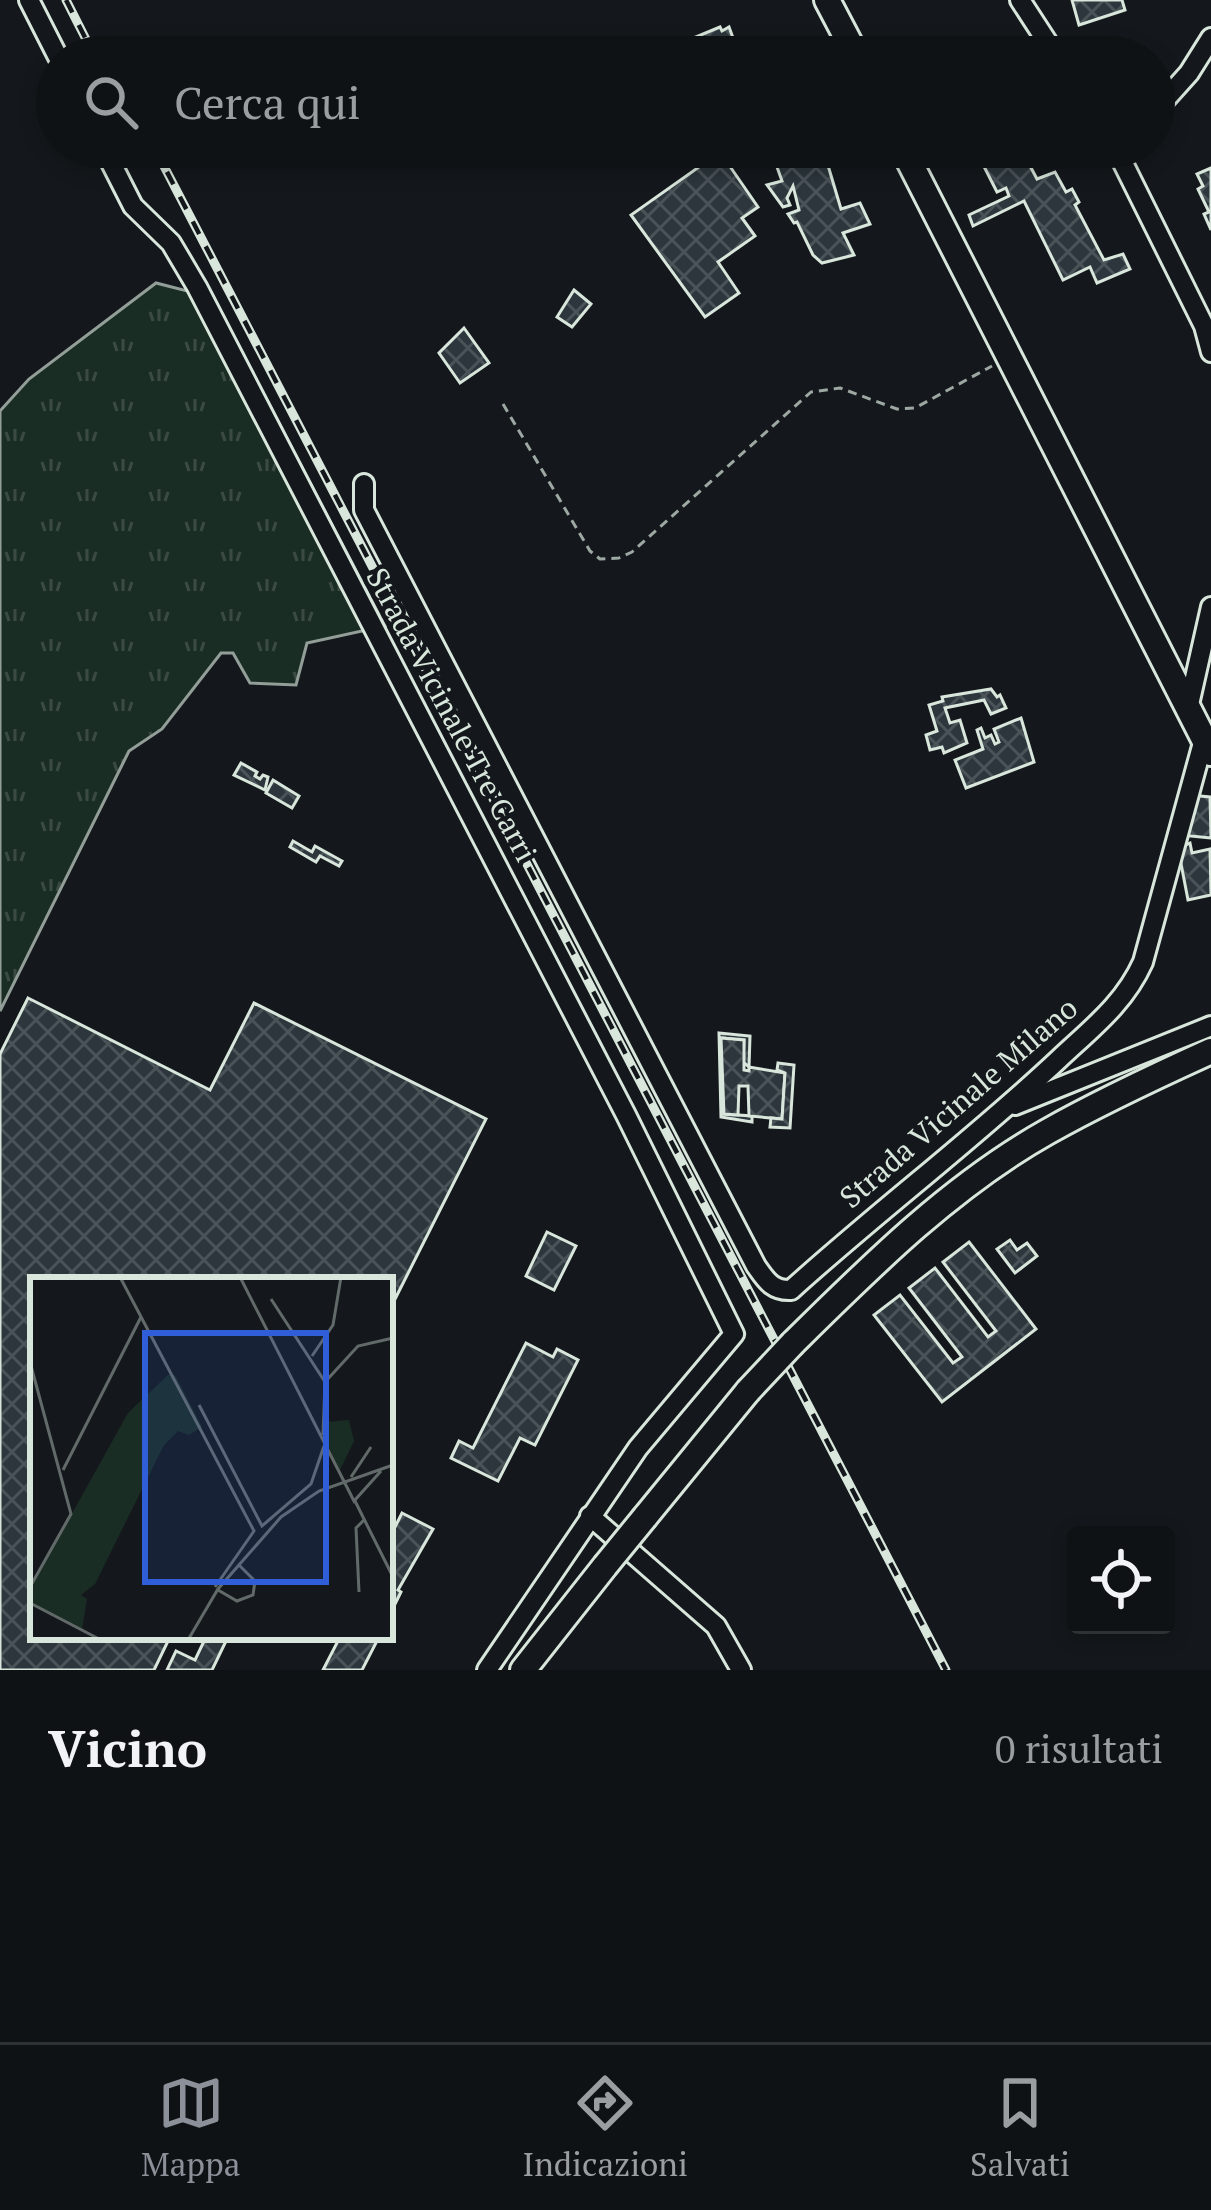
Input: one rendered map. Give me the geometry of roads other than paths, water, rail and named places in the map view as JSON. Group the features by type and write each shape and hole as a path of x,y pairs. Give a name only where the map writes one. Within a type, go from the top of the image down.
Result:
{"main road":[{"path":"827,0 845,36"},
{"path":"913,168 1208,746"},
{"path":"1046,1133 1062,1115 1096,1093 1211,1036"},
{"path":"524,1670 748,1391 793,1342 912,1231 1046,1133 1211,1051"}],"street":[{"path":"28,0 47,36"},
{"path":"1020,0 1044,36"},
{"path":"1175,89 1211,38"},
{"name":"Strada Vicinale Tre Carri","path":"114,168 133,206 171,243 197,287 731,1322 734,1334 728,1344 638,1448 590,1516"},
{"path":"1129,168 1208,323 1211,352"},
{"name":"Strada Vicinale Milano","path":"364,484 364,510 756,1266 772,1287 791,1290 1007,1108 1114,1009 1143,962 1208,746"},
{"path":"1188,709 1211,607"},
{"path":"1007,1108 1211,1026"},
{"path":"487,1670 590,1516 716,1626 742,1670"},
{"path":"538,1670 572,1625 581,1596"}],"railway":[{"path":"66,0 84,36"},
{"path":"165,168 946,1670"}]}
